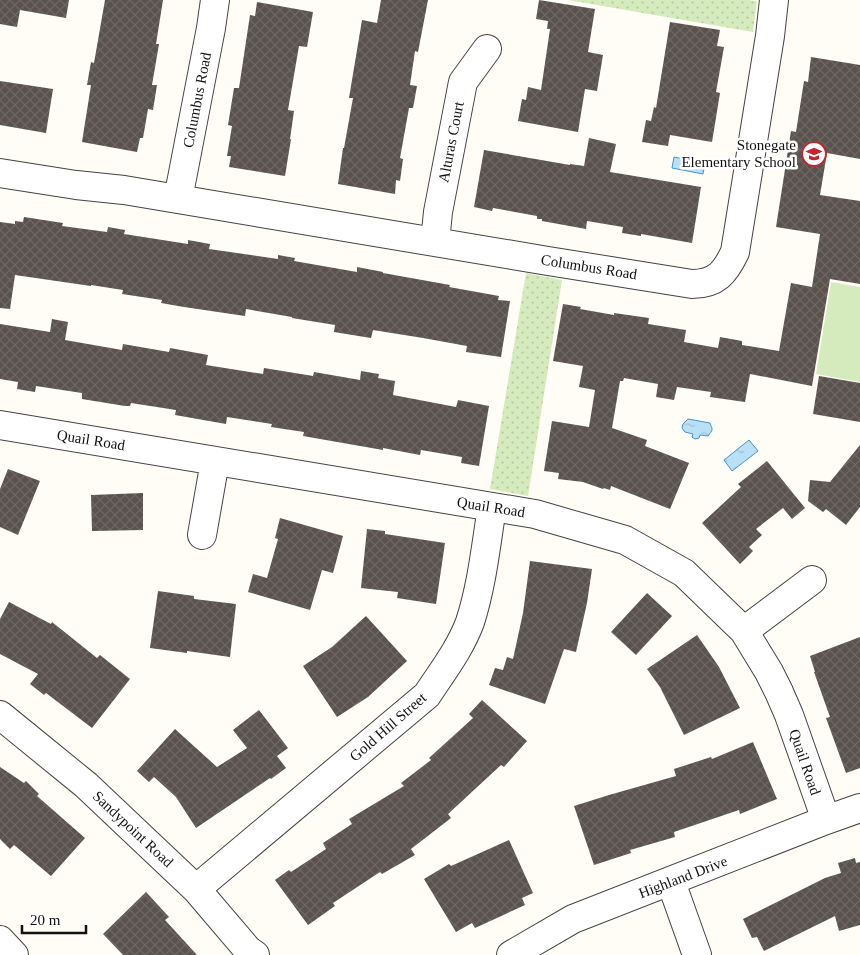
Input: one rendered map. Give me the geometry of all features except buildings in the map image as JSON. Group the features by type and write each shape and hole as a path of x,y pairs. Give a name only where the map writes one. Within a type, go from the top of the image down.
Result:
{"street":[{"name":"Columbus Road","path":"178,199 215,0"},
{"name":"Columbus Road","path":"0,173 68,184 124,190 692,284 703,284 714,280 722,273 729,264 734,252 770,36 774,0"},
{"name":"Alturas Court","path":"435,242 438,212 463,82 487,49"},
{"name":"Quail Road","path":"0,425 535,514 625,540 684,573 744,631 780,692 826,820"},
{"path":"202,535 215,461"},
{"name":"Gold Hill Street","path":"196,889 427,695 454,654 469,622 478,588 492,508"},
{"path":"744,631 812,580"},
{"name":"Sandypoint Road","path":"0,716 86,785 196,889 248,950 255,955"},
{"name":"Highland Drive","path":"511,955 573,919 860,808"},
{"path":"671,882 697,955"},
{"path":"0,940 14,955"}],"green space":[{"path":"568,0 748,0 757,1 753,32"},
{"path":"526,273 562,280 528,496 490,489"},
{"path":"831,282 860,287 860,382 816,374"}],"water":[{"path":"674,157 705,163 703,174 672,168"},
{"path":"688,419 710,423 712,431 708,436 700,435 699,438 695,439 692,437 693,434 685,432 682,428"},
{"path":"749,440 758,451 732,471 724,460"}],"place":[{"name":"Stonegate Elementary School","path":"814,154"}]}
